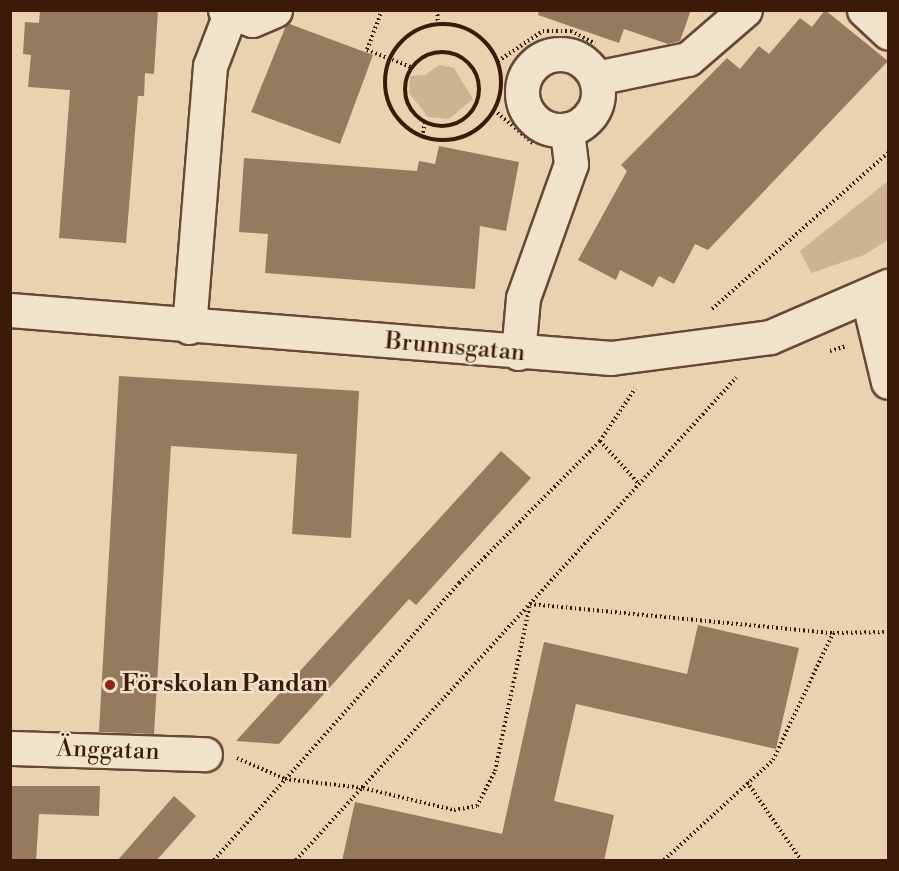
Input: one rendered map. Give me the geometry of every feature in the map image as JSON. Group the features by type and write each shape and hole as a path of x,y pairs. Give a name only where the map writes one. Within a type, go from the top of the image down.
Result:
{"street":[{"path":"189,327 210,66 227,12 252,20 275,10"},
{"path":"596,78 688,59 745,10"},
{"path":"864,10 888,32"},
{"path":"560,53 584,62 596,78 593,111 567,129 547,128 527,111 522,85 526,73 535,63 560,53"},
{"path":"518,353 523,298 571,164 567,129"},
{"path":"878,292 888,382"},
{"name":"Brunnsgatan","path":"10,310 189,327 518,353 647,357 736,346 799,328 878,292"},
{"name":"Änggatan","path":"10,748 205,754"}],"path":[{"path":"382,10 368,50 411,67"},
{"path":"437,10 438,24"},
{"path":"438,24 464,27 490,47 501,78 494,110 484,123 455,139 422,136 408,128 388,102 384,86 390,58 415,30 438,24"},
{"path":"451,53 470,64 479,84 475,106 460,122 438,126 424,122 406,99 411,67 429,54 451,53"},
{"path":"494,110 539,151"},
{"path":"422,136 424,122"},
{"path":"798,233 888,153"},
{"path":"296,861 740,373"},
{"path":"214,861 459,584 600,441 639,484"},
{"path":"530,604 834,633 888,632"},
{"path":"205,754 252,761 285,779 363,788 454,810 477,806 495,771 530,604"},
{"path":"664,861 773,760 793,726 834,633"},
{"path":"747,782 801,861"}],"shaded area":[{"path":"439,65 454,68 473,99 449,119 428,117 409,93 410,76 425,75"},
{"path":"888,181 888,240 864,255 811,273 800,251"}],"building":[{"path":"40,10 158,10 154,74 145,73 144,96 138,96 126,243 59,238 70,90 28,87 31,55 23,54 25,22 39,23"},
{"path":"539,10 691,10 680,41 668,44 624,29 619,43 538,15"},
{"path":"825,10 888,61 708,250 695,244 674,284 659,276 653,287 620,270 616,280 578,260 627,171 621,165 727,58 740,69 759,46 769,54 800,18 812,27"},
{"path":"287,23 373,55 340,144 251,112"},
{"path":"439,146 519,162 506,231 480,226 475,289 265,273 268,234 239,232 244,158 417,171 419,161 435,164"},
{"path":"119,376 359,391 351,538 292,534 297,454 171,446 154,734 99,732"},
{"path":"501,451 531,478 416,605 409,599 279,744 236,741"},
{"path":"698,625 799,648 776,749 576,704 554,801 614,815 604,861 342,861 355,802 502,834 544,642 687,674"},
{"path":"10,786 100,786 99,816 39,814 36,861 10,861"},
{"path":"174,796 196,816 156,861 117,861"}],"place":[{"name":"Förskolan Pandan","path":"110,685"}]}
